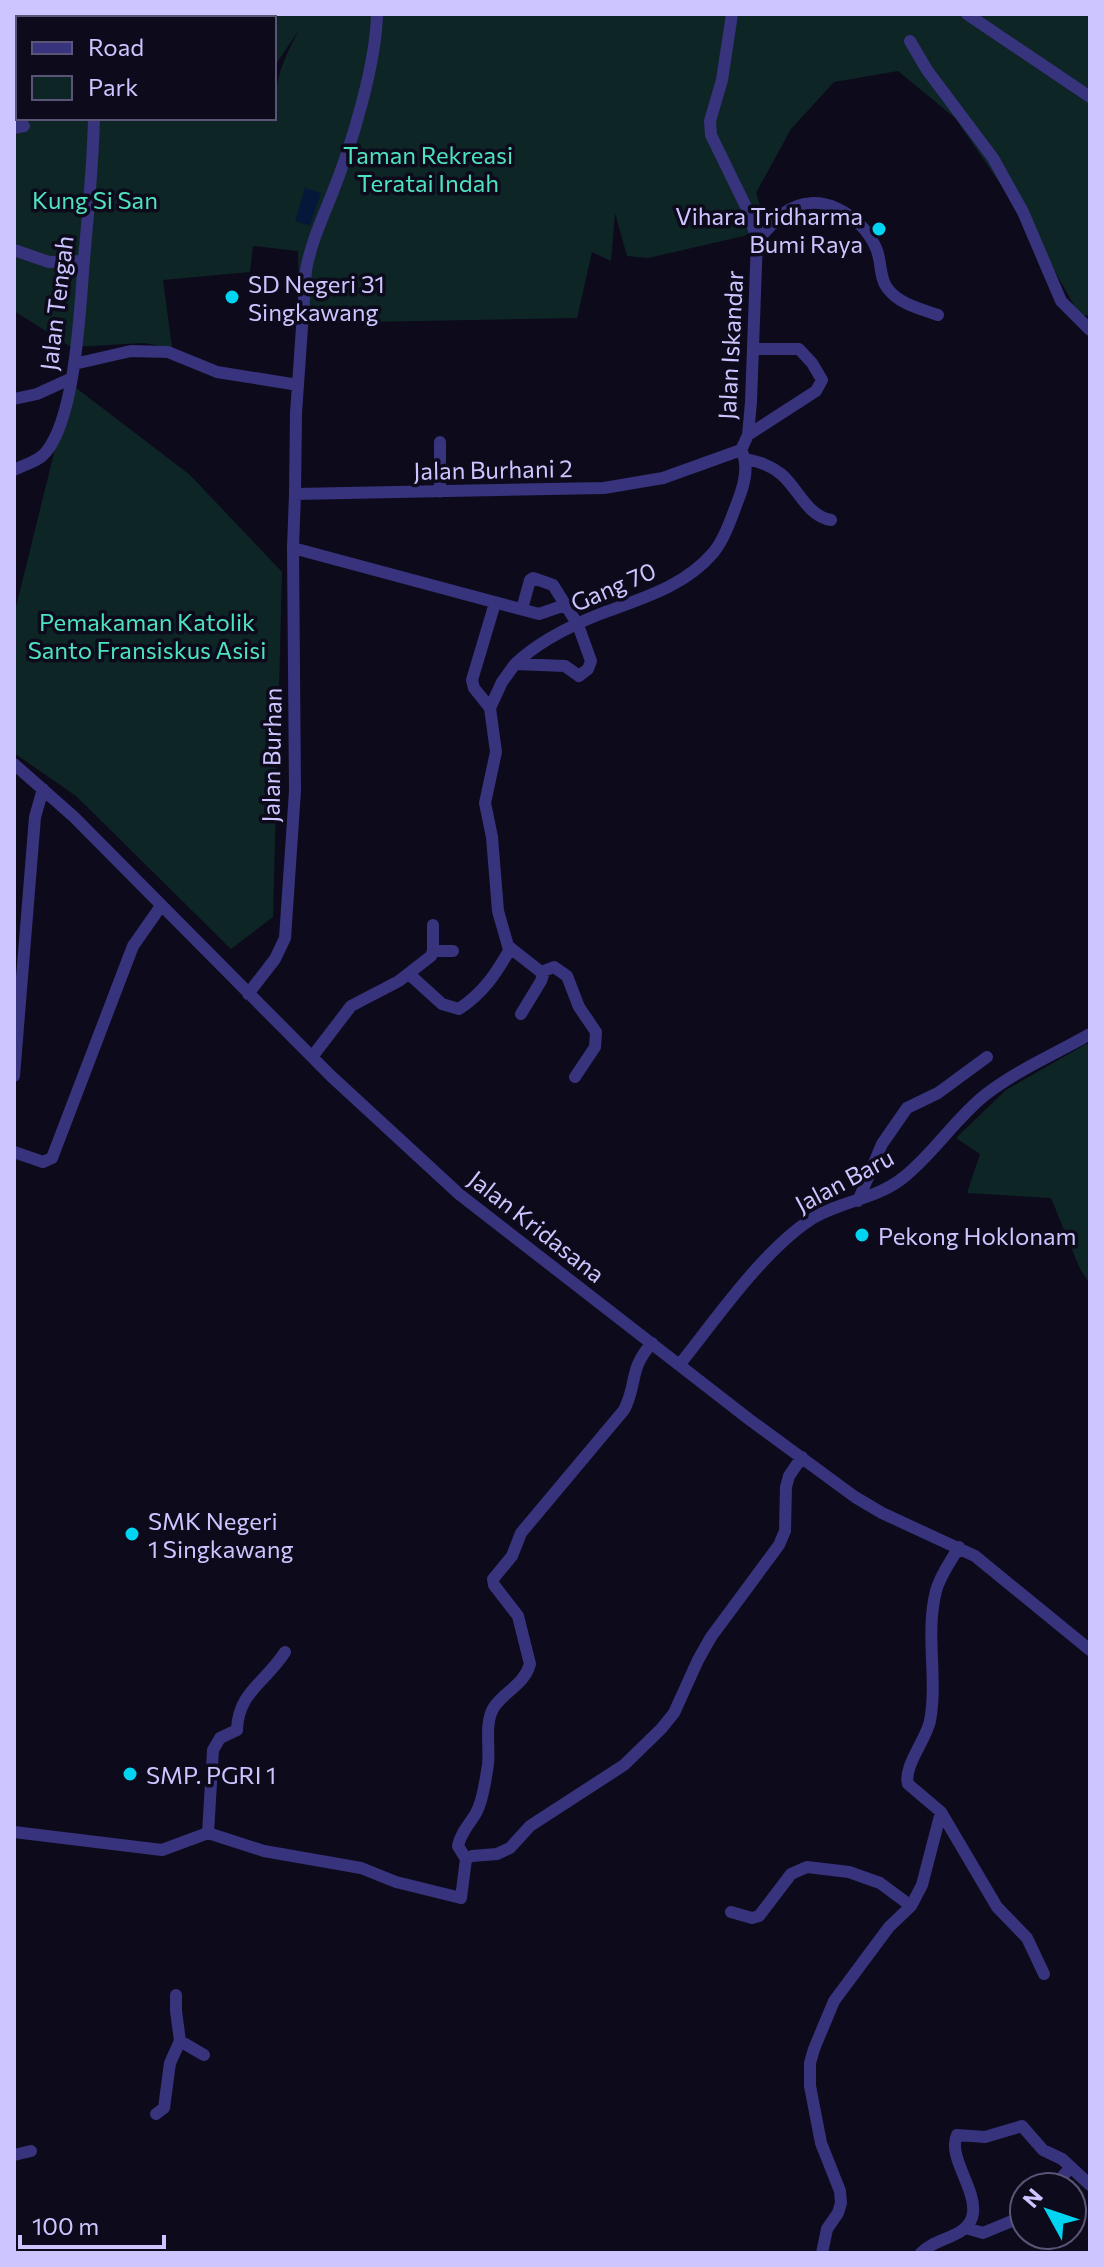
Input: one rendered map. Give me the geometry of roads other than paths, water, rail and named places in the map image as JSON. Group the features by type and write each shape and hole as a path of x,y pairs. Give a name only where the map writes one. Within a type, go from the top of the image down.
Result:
{"street":[{"path":"377,14 365,89 342,167 309,251 298,385 293,548 522,609 545,613 565,605"},
{"name":"Jalan Iskandar","path":"732,14 722,80 710,121 711,135 747,209 757,239 748,435 743,454"},
{"path":"967,14 1090,97"},
{"path":"910,41 927,70 993,158 1023,212 1061,301 1090,330"},
{"name":"Jalan Tengah","path":"14,470 45,455 60,424 74,364 92,180 94,120"},
{"path":"757,239 786,211 807,204 833,205 850,215 871,237 882,267 883,282 892,294 903,302 938,315"},
{"path":"14,250 49,262 84,261"},
{"path":"748,435 816,391 822,380 799,349 753,349"},
{"path":"74,364 131,351 168,352 217,372 298,385"},
{"path":"14,399 52,388 70,379"},
{"path":"440,442 440,492"},
{"path":"743,454 771,466 816,514 831,520"},
{"name":"Jalan Burhani 2","path":"295,494 604,488 663,478 743,454"},
{"name":"Gang 70","path":"515,664 534,648 578,625 662,591 713,553 738,501 743,454"},
{"name":"Jalan Burhan","path":"248,994 275,959 285,938 295,791 293,548"},
{"path":"490,708 502,682 515,664 565,666 583,675 591,661 578,625 553,585 533,578 529,582 522,609"},
{"path":"495,603 472,680 474,688 490,708 496,752 485,803 492,837 498,911 510,949 544,972"},
{"name":"Jalan Kridasana","path":"14,764 43,789 312,1057 459,1194 867,1505 959,1547 990,1567 1090,1650"},
{"path":"14,1076 35,817 43,789"},
{"path":"14,1152 43,1162 52,1158 133,946 161,906"},
{"path":"433,925 433,951"},
{"path":"409,974 442,1004 459,1009 479,995 493,979 510,949"},
{"path":"312,1057 351,1006 409,974 433,951 453,951"},
{"path":"521,1014 544,972 554,967 567,976 579,1007 596,1032 595,1047 575,1077"},
{"name":"Jalan Baru","path":"680,1364 743,1287 792,1234 812,1219 885,1190 902,1178 984,1096 1090,1034"},
{"path":"858,1201 882,1144 907,1108 938,1093 987,1057"},
{"path":"14,1832 162,1850 208,1833 264,1851 361,1868 396,1882 461,1898 466,1859 458,1846 462,1832 476,1813 479,1803 488,1765 493,1710 520,1684 530,1664 518,1616 493,1582 521,1533 624,1410 637,1362 652,1343"},
{"path":"466,1859 497,1854 510,1848 530,1826 624,1765 661,1729 674,1713 711,1637 779,1545 785,1531 786,1487 789,1476 802,1457"},
{"path":"959,1547 935,1592 930,1635 931,1717 926,1735 906,1774 908,1784 941,1812 997,1907 1027,1938 1044,1974"},
{"path":"208,1833 213,1750 220,1738 237,1730 238,1715 250,1690 275,1667 285,1652"},
{"path":"822,2253 827,2229 841,2203 840,2191 821,2143 810,2086 810,2063 834,2001 889,1927 911,1906 922,1885 941,1812"},
{"path":"731,1912 752,1918 759,1916 791,1874 807,1867 849,1872 880,1883 911,1906"},
{"path":"156,2114 164,2108 170,2063 180,2041 176,1995"},
{"path":"180,2041 204,2055"},
{"path":"921,2253 932,2243 966,2228 973,2216 973,2201 954,2145 957,2135 985,2137 1022,2126 1043,2150 1062,2159 1090,2185"},
{"path":"14,2155 31,2151"},
{"path":"1067,2171 1071,2167"},
{"path":"966,2228 983,2233 1008,2223"}],"water":[{"path":"305,188 321,193 310,226 295,221"}],"place":[{"name":"Vihara Tridharma Bumi Raya","path":"879,229"},
{"name":"SD Negeri 31 Singkawang","path":"232,297"},
{"name":"Pekong Hoklonam","path":"862,1235"},
{"name":"SMK Negeri 1 Singkawang","path":"132,1534"},
{"name":"SMP. PGRI 1","path":"130,1774"}],"park label":[{"name":"Taman Rekreasi Teratai Indah","path":"428,168"},
{"name":"Kung Si San","path":"95,199"},
{"name":"Pemakaman Katolik Santo Fransiskus Asisi","path":"147,635"}]}
